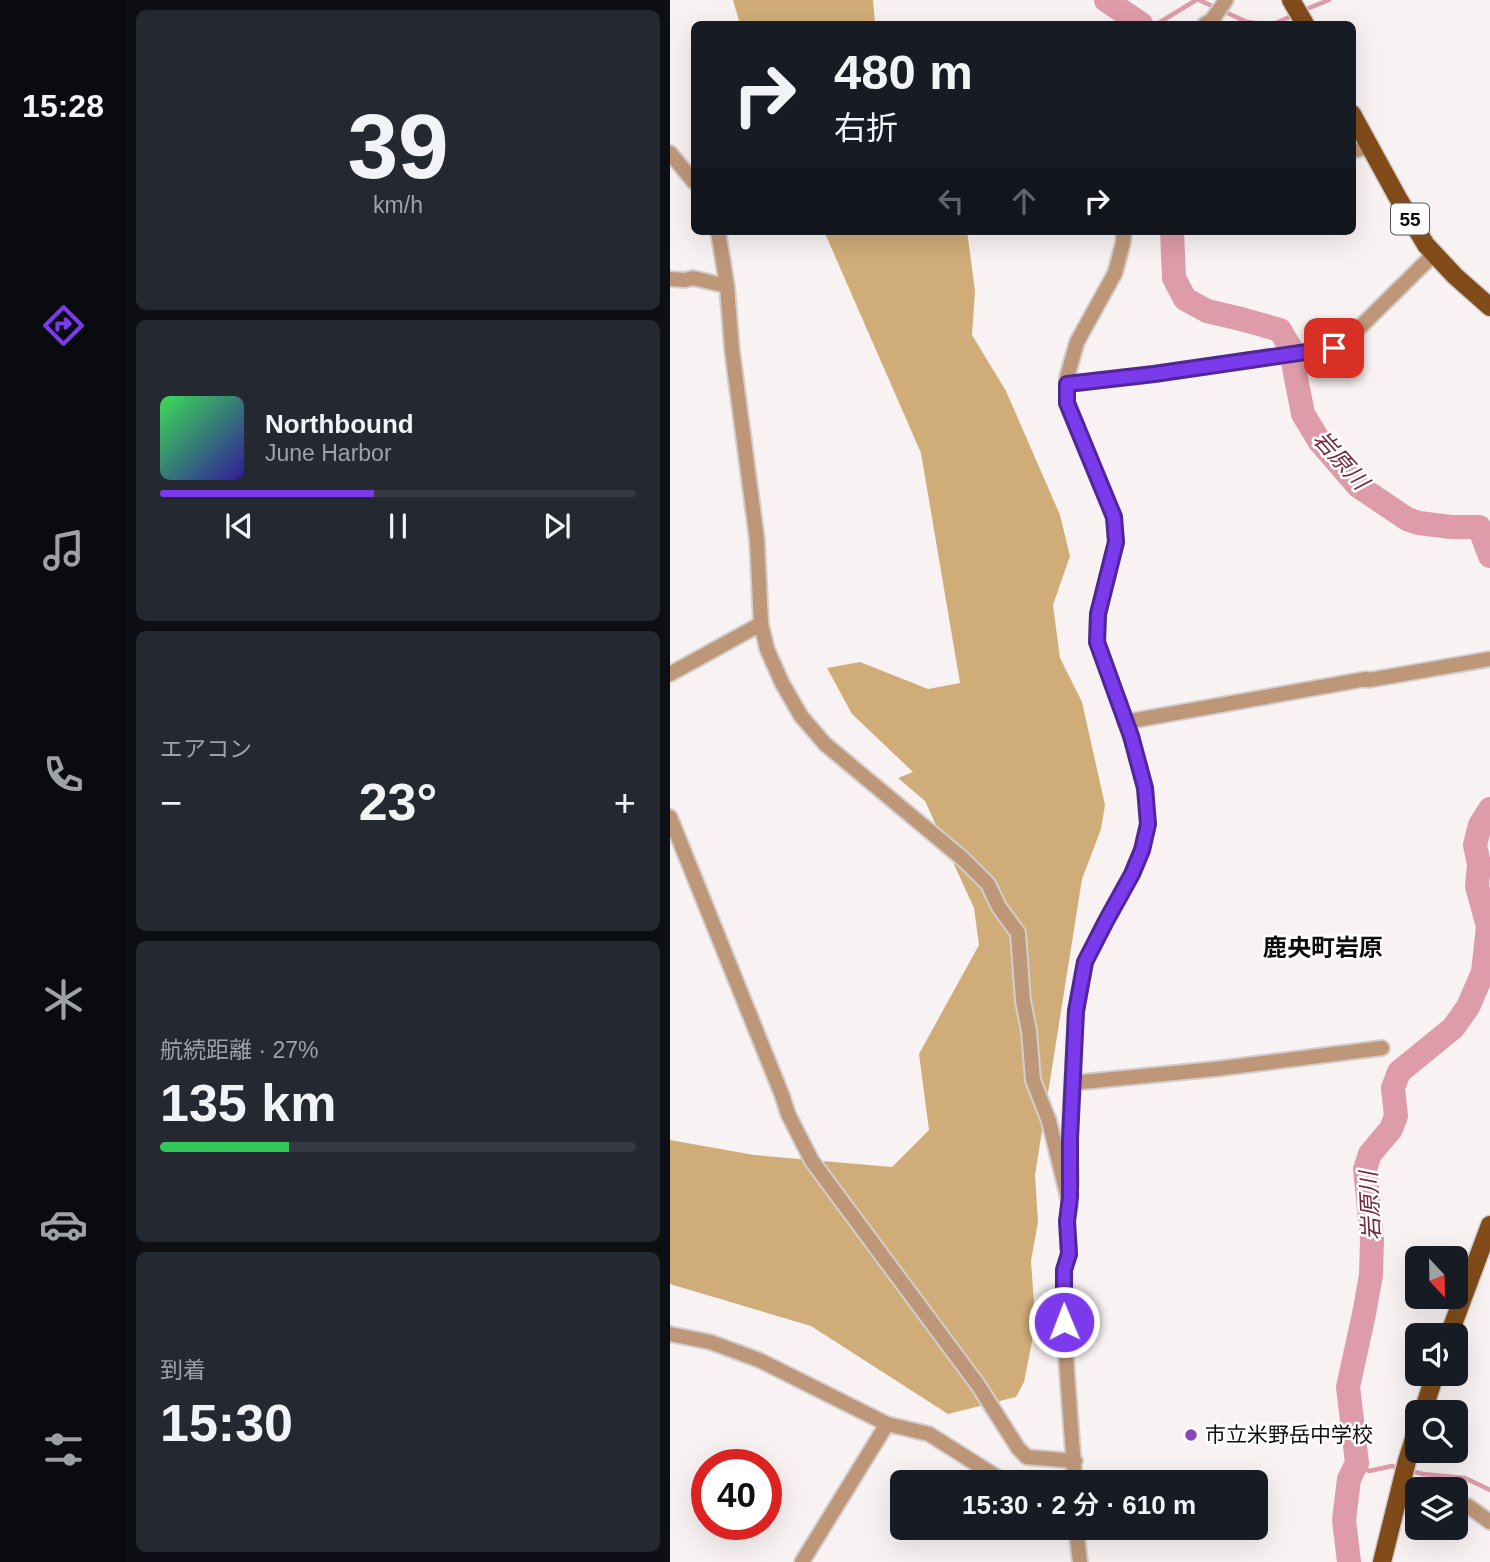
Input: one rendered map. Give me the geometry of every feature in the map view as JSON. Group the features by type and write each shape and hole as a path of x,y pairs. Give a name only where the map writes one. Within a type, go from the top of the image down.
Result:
{"main road":[{"path":"1291,0 1303,21"},
{"name":"55","path":"1356,130 1361,149 1434,254 1490,307"},
{"path":"1453,1323 1490,1225"},
{"path":"1382,1562 1405,1498"}],"street":[{"path":"1210,21 1225,0"},
{"path":"670,153 691,178"},
{"path":"719,235 757,540 761,624 767,649 782,683 809,726 825,744 963,859 988,884 999,907 1018,933 1033,1080 1049,1121 1070,1206"},
{"path":"1074,1470 1064,1322 1064,1270 1069,1254 1067,1221 1070,1206 1076,1011 1085,962 1132,874 1142,850 1148,824 1145,788 1131,736 1097,642 1098,614 1116,542 1114,517 1067,403 1067,377 1078,342 1115,273 1124,235"},
{"path":"1067,384 1334,348 1344,343 1434,254"},
{"path":"670,279 693,278 727,286"},
{"path":"670,674 761,624"},
{"path":"1125,722 1490,659"},
{"path":"670,817 782,1095 787,1114 812,1161 978,1385 1018,1448 1027,1457 1074,1461"},
{"path":"1072,1083 1215,1069 1382,1048"},
{"path":"670,1334 710,1342 759,1360 887,1424 929,1434 986,1470"},
{"path":"802,1562 887,1424"},
{"path":"1468,1506 1490,1522"},
{"path":"1076,1540 1080,1562"}],"shaded area":[{"path":"733,0 873,0 875,21 739,21"},
{"path":"826,235 968,235 975,291 972,335 1006,391 1060,515 1070,556 1053,605 1060,658 1082,702 1105,805 1101,829 1082,879 1035,1175 1038,1222 1031,1261 1034,1304 1032,1342 1024,1382 1016,1397 948,1414 811,1326 670,1284 670,1140 754,1155 892,1167 929,1130 919,1054 979,945 974,908 925,801 898,778 913,772 852,714 827,668 860,662 928,689 960,683 921,453"}],"waterway":[{"name":"岩原川","path":"1106,0 1137,21"},
{"path":"1162,21 1196,0"},
{"path":"1199,0 1245,21"},
{"path":"1304,10 1329,0"},
{"path":"1280,21 1296,14"},
{"name":"岩原川","path":"1172,235 1174,278 1185,299 1207,311 1280,330 1290,347 1303,414 1320,442 1358,486 1407,519 1451,527 1479,527 1490,556"},
{"name":"岩原川","path":"1349,1562 1344,1520 1349,1479 1357,1463 1348,1387 1371,1275 1372,1239 1365,1169 1370,1154 1391,1129 1396,1116 1393,1088 1399,1072 1453,1028 1468,1007 1483,972 1488,927 1477,886 1479,864 1475,845 1480,825 1490,809"},
{"path":"1357,1463 1369,1471 1392,1466 1401,1469"},
{"path":"1410,1471 1465,1478 1490,1490"}],"place":[{"name":"市立米野岳中学校","path":"1191,1435"}],"district":[{"name":"鹿央町岩原","path":"1323,948"}],"route":[{"path":"1064,1322 1064,1270 1069,1254 1067,1221 1071,1181 1070,1139 1076,1011 1085,962 1132,874 1142,850 1148,824 1145,788 1131,736 1097,642 1098,614 1116,542 1114,517 1067,403 1067,384 1334,348"}]}
